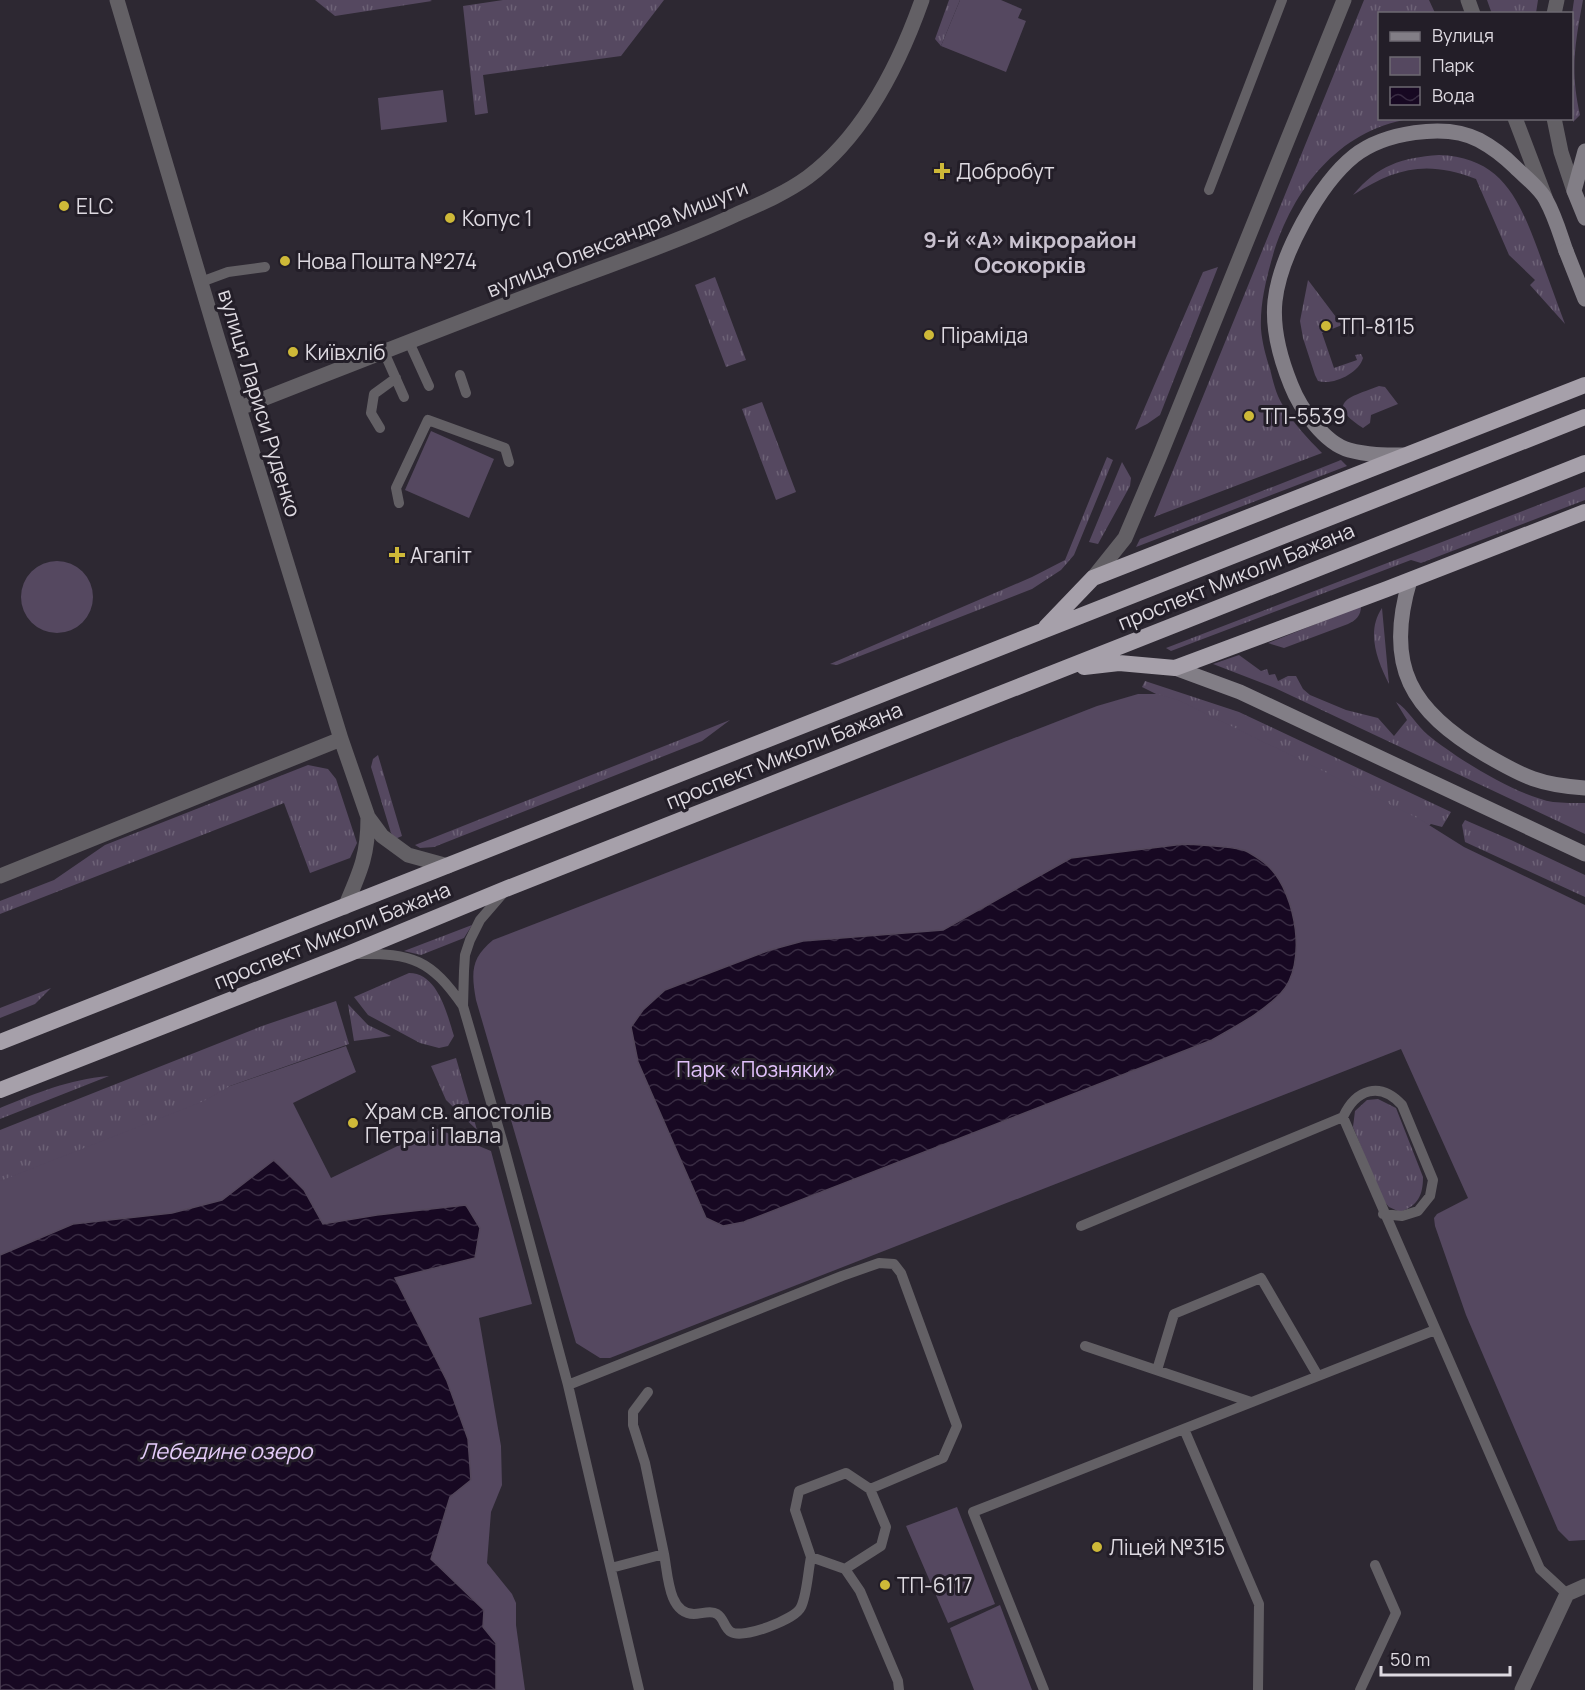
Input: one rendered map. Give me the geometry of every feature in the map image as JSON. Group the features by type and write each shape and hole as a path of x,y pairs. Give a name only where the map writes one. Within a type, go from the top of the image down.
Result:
{"highway":[{"path":"1041,632 1094,578 1585,385"},
{"name":"проспект Миколи Бажана","path":"0,1042 1585,417"},
{"name":"проспект Миколи Бажана","path":"0,1090 1585,463"},
{"path":"1061,670 1119,663 1175,668 1585,512"}],"main road":[{"path":"1411,455 1375,455 1347,450 1323,434 1296,399 1282,362 1275,330 1275,300 1287,256 1316,202 1332,179 1354,156 1383,139 1417,133 1449,132 1478,139 1506,158 1545,198 1585,299"},
{"path":"1585,151 1574,191 1585,218"},
{"path":"1410,580 1402,615 1400,643 1404,669 1414,694 1432,717 1460,740 1525,777 1557,786 1585,788"},
{"path":"1175,668 1240,692 1585,854"}],"street":[{"name":"вулиця Лариси Руденко","path":"117,0 341,739 368,817 382,836 408,855 448,866"},
{"name":"вулиця Олександра Мишуги","path":"240,408 697,233 785,191 809,176 846,140 870,108 905,46 922,0"},
{"path":"1094,578 1130,528 1344,0"},
{"path":"1516,120 1545,198"},
{"path":"1554,120 1561,152 1574,191"},
{"path":"0,876 341,739"},
{"name":"вулиця Лариси Руденко","path":"345,907 365,859 368,817"},
{"path":"1522,1690 1567,1594 1585,1586"}],"lane":[{"path":"1209,190 1282,0"},
{"path":"201,282 228,272 265,267"},
{"path":"409,342 429,386"},
{"path":"384,352 404,397"},
{"path":"460,375 466,393"},
{"path":"380,428 371,413 374,394 396,378"},
{"path":"399,503 396,488 428,420 504,448 509,462"},
{"path":"508,888 480,920 470,940 465,955 464,1006 568,1384 639,1690"},
{"path":"348,954 396,955 420,961 448,985 464,1006"},
{"path":"1081,1226 1343,1117 1348,1106 1359,1096 1376,1089 1393,1095 1402,1105 1433,1180 1430,1196 1418,1211 1402,1216 1383,1214"},
{"path":"1343,1117 1383,1214 1540,1569 1567,1594"},
{"path":"568,1384 842,1276 879,1263 894,1264 901,1273 957,1426 943,1458 870,1489"},
{"path":"1157,1370 1174,1314 1261,1278 1318,1376"},
{"path":"1044,1690 973,1512 1435,1330"},
{"path":"1085,1346 1251,1402"},
{"path":"648,1392 633,1412 633,1425 645,1463 678,1609 687,1614 714,1612 719,1615 726,1628 732,1633 741,1635 792,1617 801,1608 811,1557 795,1510 800,1491 846,1473 870,1489 886,1527 881,1546 845,1569"},
{"path":"1184,1429 1259,1604 1258,1690"},
{"path":"611,1568 664,1554"},
{"path":"811,1557 845,1569 860,1591 898,1681 899,1690"},
{"path":"1360,1690 1396,1613 1375,1565"}],"green space":[{"path":"315,0 430,0 432,1 335,16"},
{"path":"503,0 664,0 621,56 483,75 488,113 475,115 463,6"},
{"path":"949,0 960,0 941,46 935,39"},
{"path":"960,0 1001,0 1022,9 1018,18 1026,21 1006,72 941,46"},
{"path":"1364,0 1429,0 1435,12 1378,12 1378,120 1405,120 1383,126 1359,137 1338,151 1320,169 1290,212 1279,237 1263,295 1261,329 1263,344 1278,396 1295,424 1322,453 1154,517"},
{"path":"1487,0 1538,0 1536,12 1491,12"},
{"path":"1574,0 1583,0 1574,71 1580,115 1573,122 1573,12"},
{"path":"443,90 447,122 381,130 378,98"},
{"path":"1439,155 1478,164 1493,172 1505,184 1515,198 1531,231 1565,324 1530,285 1535,280 1509,255 1476,179 1442,170 1412,170 1383,178 1353,195 1372,177 1391,165 1413,158"},
{"path":"1218,267 1160,415 1135,430 1203,272"},
{"path":"715,277 746,360 726,367 695,285"},
{"path":"1308,280 1342,325 1322,333 1334,368 1357,360 1355,355 1361,354 1363,358 1361,364 1351,373 1331,382 1318,381 1303,338 1300,321"},
{"path":"1379,386 1385,387 1398,404 1371,415 1370,423 1363,428 1351,419 1343,406 1345,401 1351,397"},
{"path":"762,402 796,492 776,500 742,409"},
{"path":"431,431 494,459 469,518 405,490"},
{"path":"1107,457 1113,460 1074,555 1061,570 1032,589 837,665 830,664 1032,577 1065,560"},
{"path":"1341,460 1347,466 1136,547 1140,539"},
{"path":"1122,462 1131,478 1130,486 1098,544 1089,542"},
{"path":"1585,487 1585,500 1421,563 1411,560 1171,651 1166,648"},
{"path":"57,561 77,567 87,577 93,597 87,617 77,627 57,633 37,627 27,617 21,597 27,577 37,567"},
{"path":"1361,606 1358,617 1348,624 1284,648 1268,643"},
{"path":"1382,608 1389,684 1377,656 1374,636 1377,617"},
{"path":"1239,655 1261,671 1267,669 1269,675 1275,674 1278,681 1288,676 1296,676 1303,689 1310,695 1346,710 1378,718 1394,736 1407,720 1396,702 1428,735 1488,775 1538,798 1553,802 1585,803 1585,834 1275,688 1213,664"},
{"path":"1145,681 1239,712 1451,812 1442,827 1431,824 1426,828 1142,687"},
{"name":"Парк «Позняки»","path":"1138,694 1158,694 1178,700 1421,820 1464,847 1585,905 1585,1540 1569,1541 1558,1530 1466,1315 1434,1218 1437,1214 1468,1198 1401,1049 610,1358 600,1358 576,1343 476,1000 473,973 480,953 493,940 1097,706"},
{"path":"730,720 702,741 434,847 420,848 415,845"},
{"path":"378,755 402,836 395,839 391,833 371,767 373,759"},
{"path":"308,765 328,769 336,779 357,843 350,858 310,873 284,803 0,914 0,901 54,880 105,845"},
{"path":"1465,820 1585,875 1585,897 1465,842 1462,825"},
{"path":"472,925 464,938 421,955 404,951"},
{"path":"409,973 427,980 440,996 454,1036 448,1046 439,1048 420,1043 368,1015 354,997"},
{"path":"51,988 35,1004 0,1018 0,1008"},
{"path":"336,1001 349,1044 230,1086 216,1097 0,1185 0,1130 262,1026"},
{"path":"348,1004 368,1025 391,1036 354,1041"},
{"name":"Лебедине озеро","path":"346,1046 356,1072 293,1103 331,1178 435,1128 491,1151 532,1304 479,1318 501,1446 502,1485 491,1512 487,1563 512,1594 516,1603 516,1625 525,1690 0,1690 0,1181 204,1101 230,1086"},
{"path":"456,1058 477,1130 446,1100 431,1066"},
{"path":"109,1076 0,1119 0,1108 53,1087"},
{"path":"1378,1099 1396,1108 1423,1177 1418,1199 1411,1207 1400,1212 1389,1207 1382,1199 1353,1127 1355,1111 1367,1100"},
{"path":"957,1507 995,1604 948,1623 906,1526"},
{"path":"1000,1605 1032,1690 974,1690 950,1628"}],"water":[{"path":"1184,844 1243,850 1254,855 1270,868 1279,880 1292,912 1296,948 1289,980 1281,993 1266,1007 1212,1040 744,1222 723,1226 706,1218 638,1062 631,1027 643,1010 665,990 770,950 803,941 943,930 1071,858"},
{"name":"Лебедине озеро","path":"274,1160 304,1190 323,1224 377,1215 466,1205 480,1228 475,1258 395,1278 447,1381 468,1439 471,1480 450,1497 431,1559 484,1610 483,1627 496,1643 496,1690 0,1690 0,1255 73,1224 172,1213 222,1200"}],"place":[{"name":"Добробут","path":"942,171"},
{"name":"ELC","path":"64,206"},
{"name":"Копус 1","path":"450,218"},
{"name":"Нова Пошта №274","path":"285,261"},
{"name":"ТП-8115","path":"1326,326"},
{"name":"Піраміда","path":"929,335"},
{"name":"Київхліб","path":"293,352"},
{"name":"ТП-5539","path":"1249,416"},
{"name":"Агапіт","path":"397,555"},
{"name":"Храм св. апостолів Петра і Павла","path":"353,1123"},
{"name":"Ліцей №315","path":"1097,1547"},
{"name":"ТП-6117","path":"885,1585"}],"district":[{"name":"9-й «А» мікрорайон Осокорків","path":"1030,252"}]}
